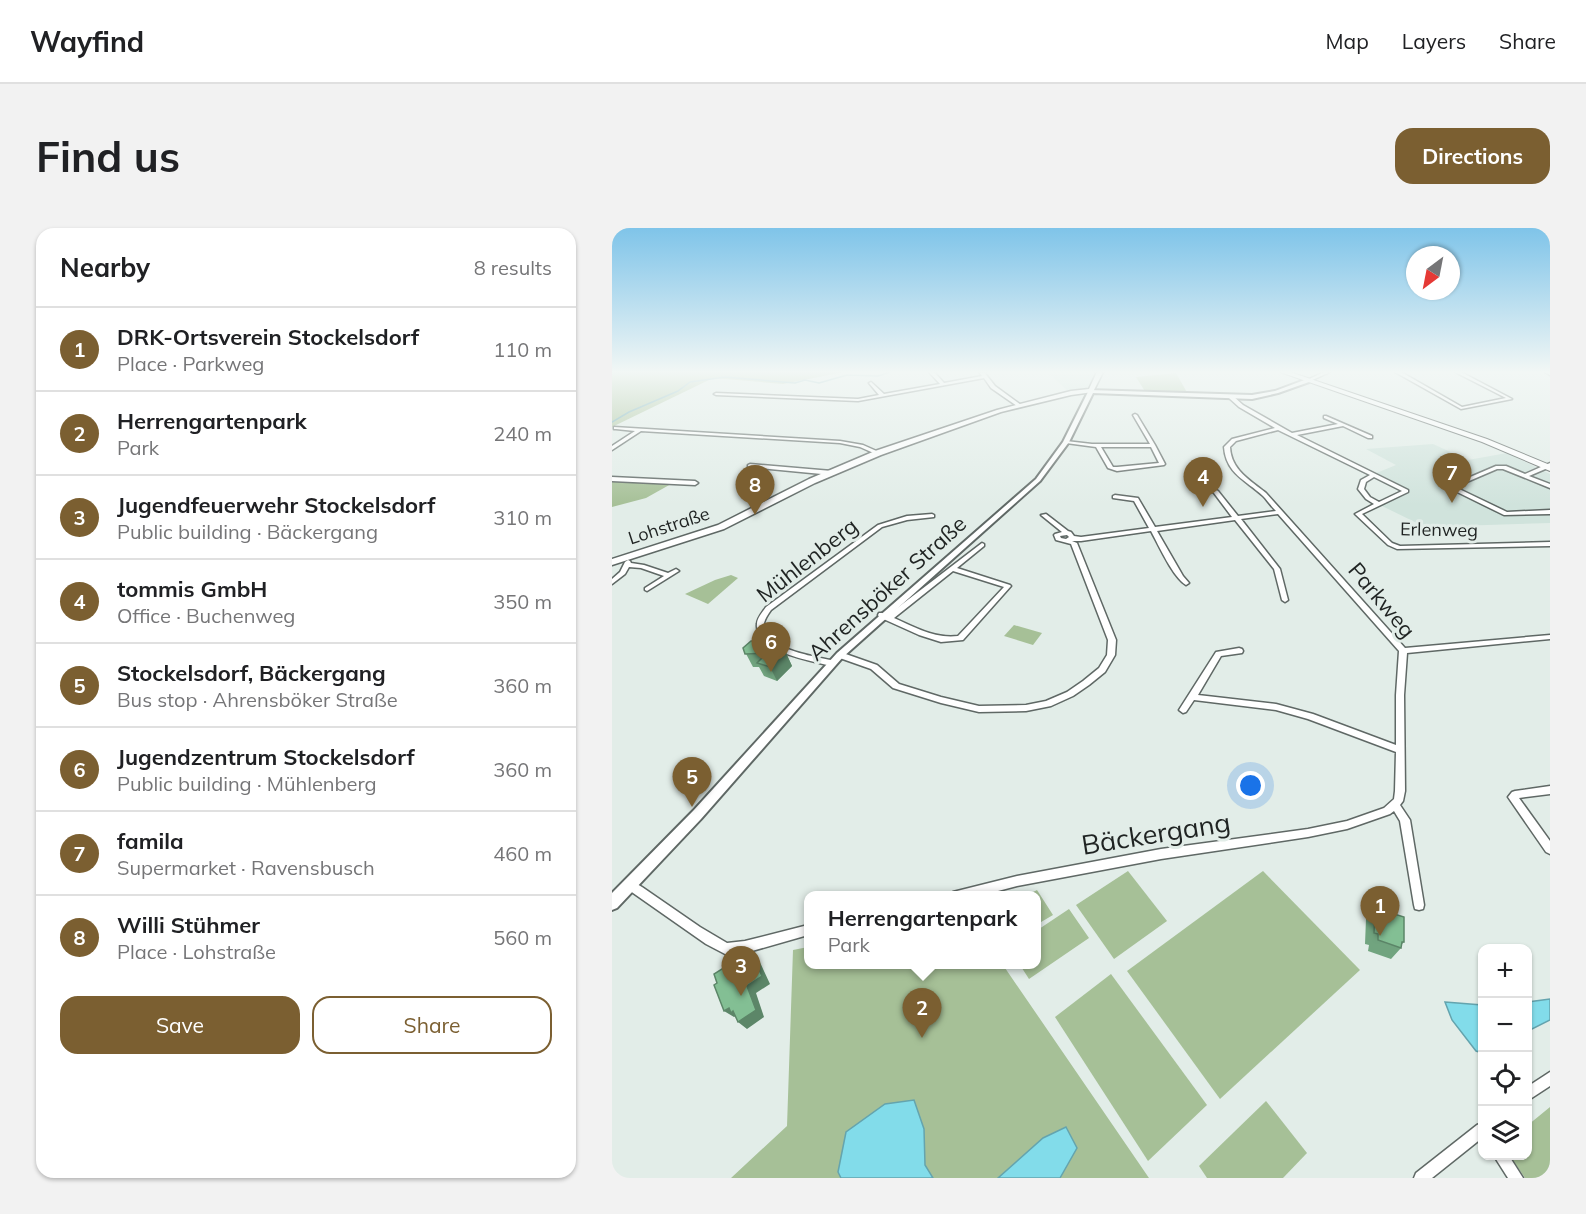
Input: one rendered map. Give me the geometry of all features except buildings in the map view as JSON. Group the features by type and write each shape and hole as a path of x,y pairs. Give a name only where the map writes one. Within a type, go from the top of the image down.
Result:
{"main road":[{"name":"Lohstraße","path":"612,562 629,561 721,527 878,453 986,416"},
{"path":"1415,416 1466,433 1549,466"}],"street":[{"name":"Ahrensböker Straße","path":"612,903 705,806 836,659 1028,491 1050,467 1078,416"},
{"path":"1098,446 1111,468 1162,464 1136,416"},
{"path":"1259,416 1374,475"},
{"path":"1326,417 1370,436"},
{"path":"1292,435 1342,425"},
{"path":"615,428 840,442 861,446 878,453"},
{"name":"Parkweg","path":"1279,428 1234,440 1226,451 1233,468 1264,494 1403,651 1400,695 1400,791 1395,805"},
{"path":"612,448 640,429"},
{"path":"1065,442 1098,446 1153,445"},
{"name":"Lohstraße","path":"750,466 832,473"},
{"path":"1527,475 1549,466"},
{"path":"1550,486 1509,468 1496,468 1450,487 1506,514 1550,512"},
{"path":"1374,475 1363,481 1361,489 1368,498 1378,504"},
{"name":"Erlenweg","path":"1374,475 1407,491 1358,514 1390,544 1399,548 1550,544"},
{"path":"612,479 695,483"},
{"path":"1207,486 1216,492 1277,569 1285,600"},
{"path":"1115,497 1136,499 1180,577 1186,583"},
{"path":"1071,539 1280,512"},
{"path":"836,659 874,667 896,686 979,709 1026,708 1048,704 1070,694 1102,670 1111,655 1112,640 1071,539 1072,535 1044,515"},
{"name":"Mühlenberg","path":"836,659 779,648 765,640 758,628 764,614 880,526 907,518 932,516"},
{"name":"Ahrensböker Straße","path":"886,617 982,545"},
{"path":"612,582 623,573 629,561 668,575"},
{"path":"886,617 944,640 960,638 1008,586 953,569"},
{"path":"648,589 676,571"},
{"path":"1403,651 1550,637"},
{"path":"1183,710 1219,654 1239,651"},
{"path":"1192,697 1276,707 1310,716 1400,750"},
{"path":"1550,790 1515,795 1512,798 1550,849"},
{"path":"1395,805 1405,820 1419,905"},
{"name":"Bäckergang","path":"977,891 1017,881 1161,854 1308,833 1364,820 1384,813 1395,805"},
{"path":"630,885 655,899 721,948 735,948 804,931"},
{"path":"1532,1091 1550,1078"},
{"path":"1421,1178 1478,1133"},
{"path":"1504,1160 1516,1178"}],"shaded area":[{"path":"1433,444 1468,460 1507,453 1550,474 1550,523 1425,527 1380,505 1410,492 1374,474 1396,465 1366,449"}],"green space":[{"path":"612,416 634,416 612,427"},
{"path":"612,481 671,484 646,498 612,507"},
{"path":"731,575 738,578 708,604 685,594 715,580"},
{"path":"1014,625 1042,633 1033,645 1004,636"},
{"path":"1128,871 1167,921 1114,959 1076,905"},
{"path":"1263,871 1360,970 1220,1099 1127,971"},
{"path":"1041,896 1053,915 1041,922"},
{"path":"1069,909 1089,938 1029,979 1023,969 1041,969 1041,928"},
{"path":"804,948 804,969 1006,969 1149,1178 731,1178 787,1126 793,950"},
{"path":"1111,974 1207,1105 1148,1161 1055,1017"},
{"path":"1266,1101 1307,1153 1283,1178 1207,1178 1199,1166"},
{"path":"1550,1107 1550,1178 1525,1178 1513,1160 1532,1160 1532,1122"}],"water":[{"path":"1550,999 1550,1020 1532,1029 1532,1001"},
{"path":"1445,1002 1478,1005 1478,1052 1476,1051 1452,1020"},
{"path":"914,1100 924,1129 925,1165 933,1178 841,1178 838,1172 846,1132 885,1104"},
{"path":"1066,1127 1077,1148 1060,1178 998,1178 1043,1138"}],"waterway":[{"path":"612,422 622,416"}],"place":[{"name":"famila","path":"1452,503"},
{"name":"tommis GmbH","path":"1203,507"},
{"name":"Willi Stühmer","path":"755,515"},
{"name":"Jugendzentrum Stockelsdorf","path":"771,672"},
{"name":"Stockelsdorf, Bäckergang","path":"692,807"},
{"name":"DRK-Ortsverein Stockelsdorf","path":"1380,936"},
{"name":"Jugendfeuerwehr Stockelsdorf","path":"741,996"},
{"name":"Herrengartenpark","path":"922,1038"}]}
